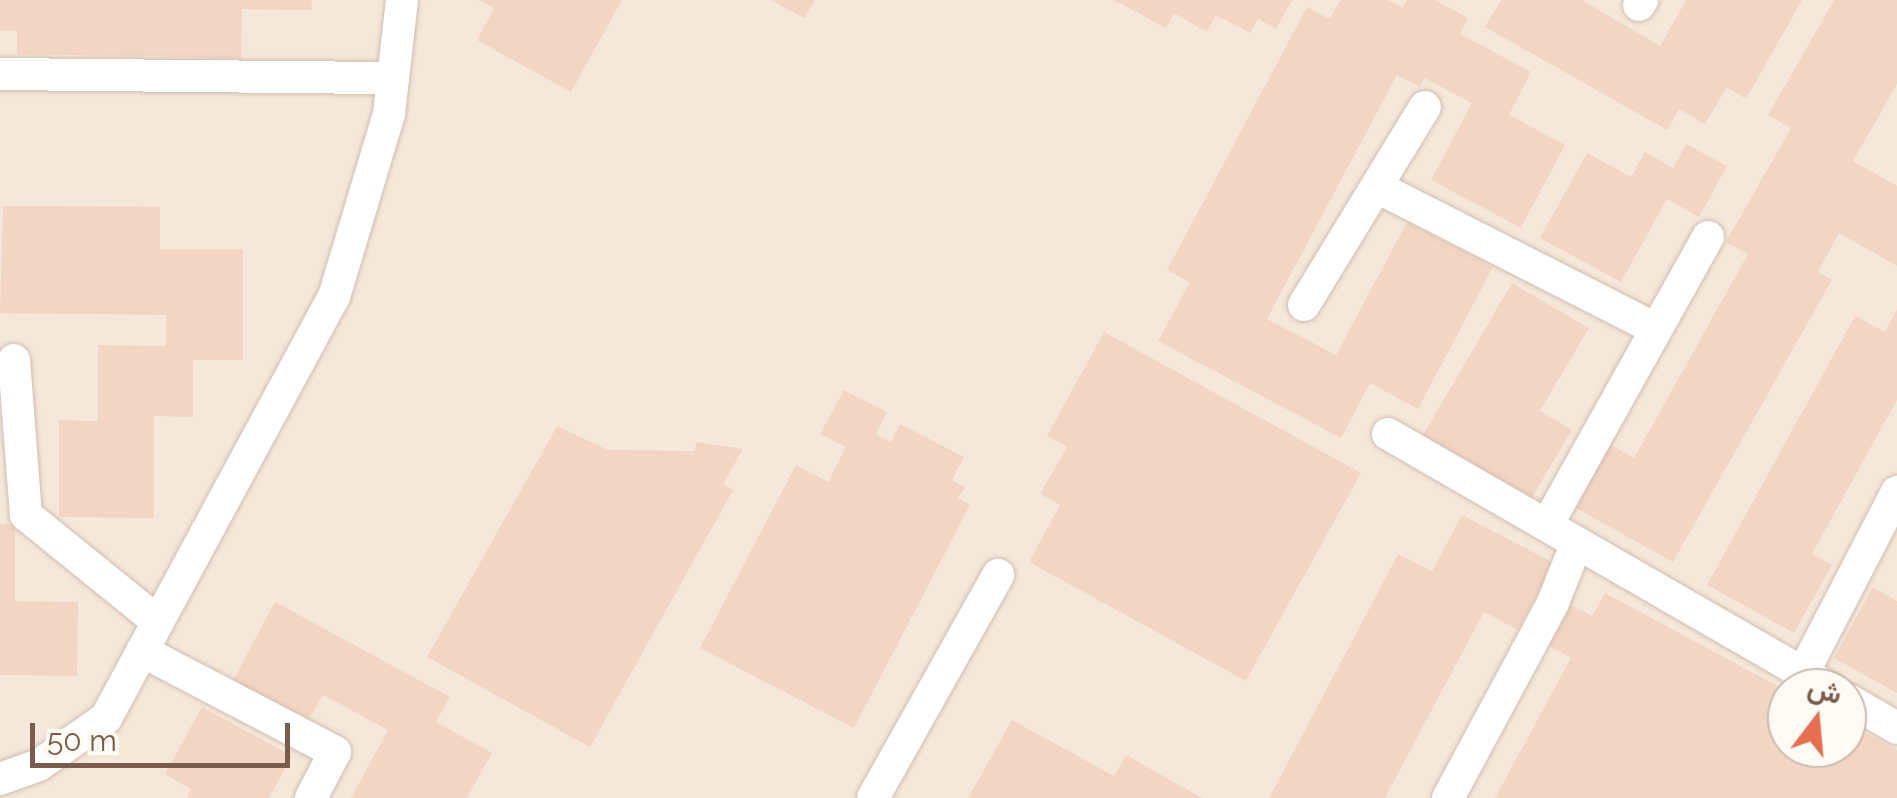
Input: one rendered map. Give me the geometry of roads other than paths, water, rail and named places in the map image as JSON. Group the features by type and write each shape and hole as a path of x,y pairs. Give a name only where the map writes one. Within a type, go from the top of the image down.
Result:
{"street":[{"path":"0,780 39,765 106,718 334,297 389,114 402,0"},
{"path":"0,74 393,78"},
{"path":"1304,306 1425,107"},
{"path":"1377,187 1656,330"},
{"path":"1547,525 1708,237"},
{"path":"14,360 26,515 150,636 335,752 311,798"},
{"path":"1388,434 1547,525 1576,546 1795,668"},
{"path":"1821,668 1897,492"},
{"path":"1448,798 1552,605 1576,546"},
{"path":"874,798 998,575"},
{"path":"1867,711 1897,728"}]}
